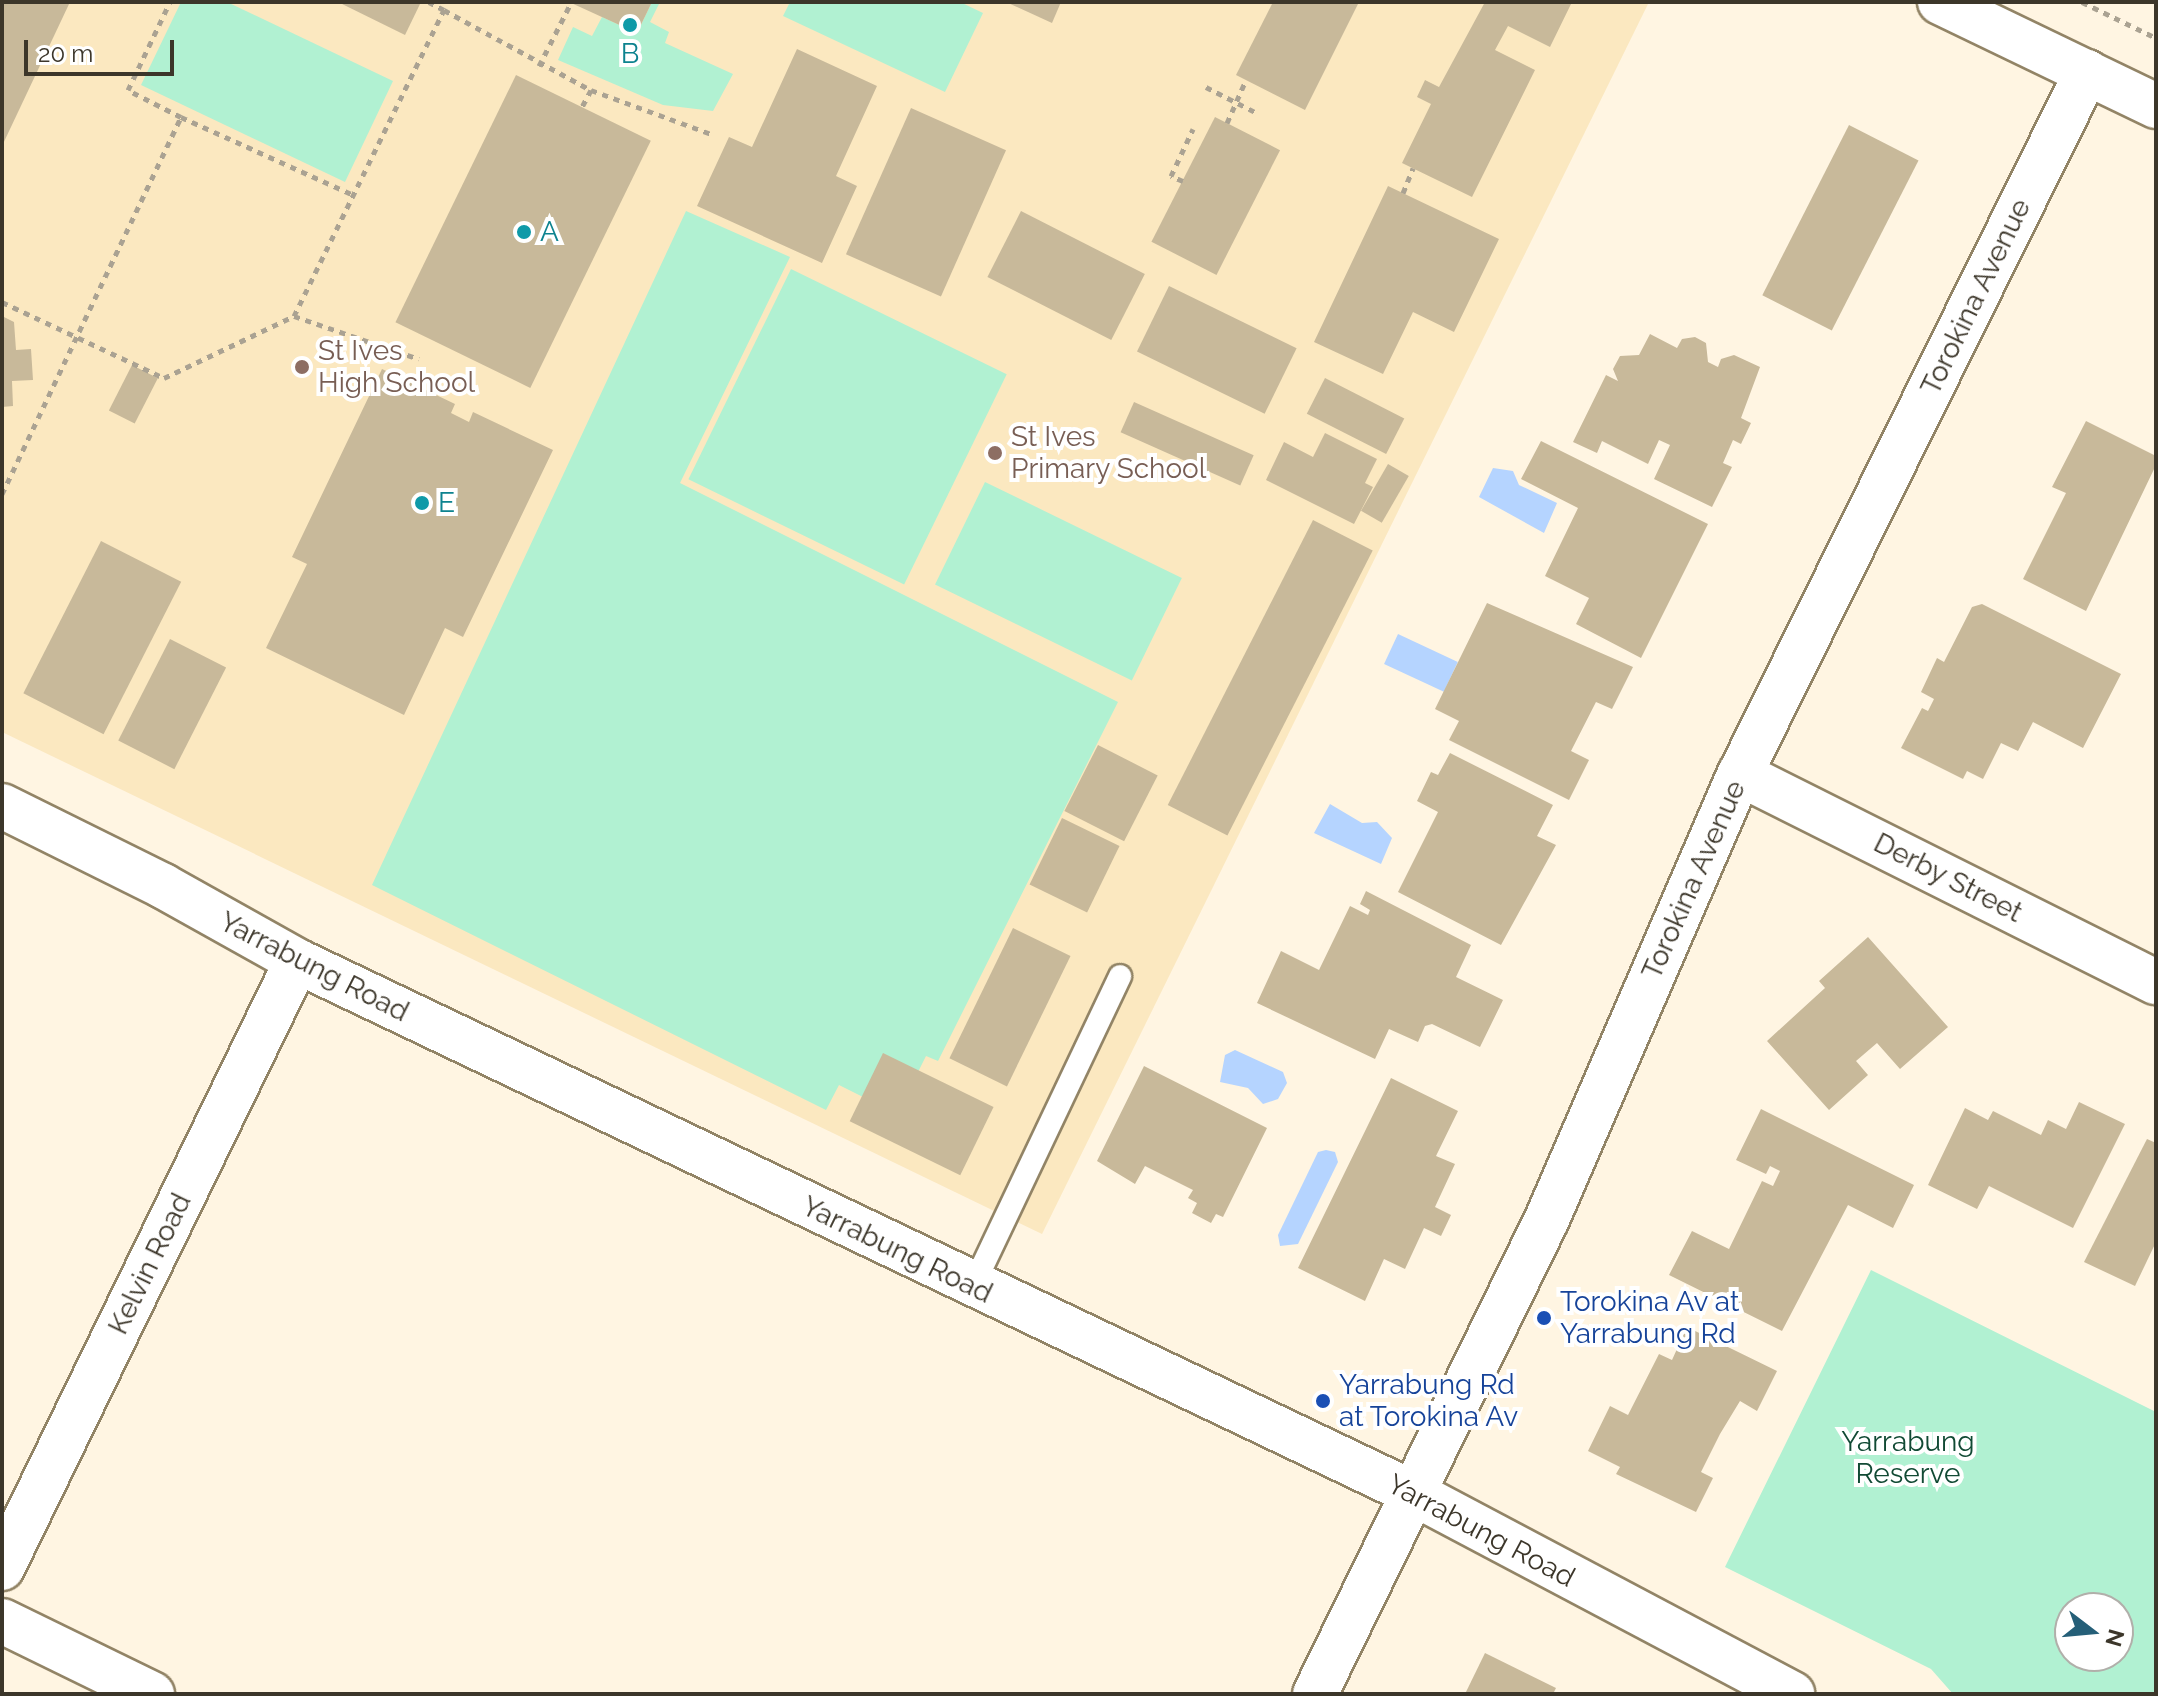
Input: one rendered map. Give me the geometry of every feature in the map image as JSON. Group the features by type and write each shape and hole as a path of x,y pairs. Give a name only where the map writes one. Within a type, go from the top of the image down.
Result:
{"street":[{"path":"1940,2 2156,106"},
{"name":"Torokina Avenue","path":"1315,1694 1547,1219 1740,774 2087,72"},
{"name":"Derby Street","path":"1740,774 2156,982"},
{"name":"Yarrabung Road","path":"2,806 163,886 297,961 973,1286 1415,1494 1792,1694"},
{"name":"Kelvin Road","path":"2,1568 297,961"},
{"path":"2,1621 152,1694"}],"lane":[{"path":"973,1286 1120,976"}],"path":[{"path":"170,2 128,90 354,195"},
{"path":"429,2 539,66 591,90 711,134"},
{"path":"2082,2 2156,38"},
{"path":"539,66 571,3"},
{"path":"2,302 164,378 294,316 444,10"},
{"path":"1227,123 1246,80"},
{"path":"1206,87 1257,113"},
{"path":"582,107 591,90"},
{"path":"2,494 181,117"},
{"path":"1183,181 1171,176 1193,129"},
{"path":"1403,193 1413,168"},
{"path":"294,316 419,359"}],"shaded area":[{"name":"St Ives Primary School","path":"2,2 1649,2 1042,1234 2,732"}],"green space":[{"path":"181,2 227,2 393,81 345,182 141,85"},
{"path":"652,2 660,2 650,22 669,32 665,43 733,74 713,111 663,105 558,60 573,27 592,36 602,17 637,33"},
{"path":"790,2 960,2 983,13 945,92 783,16"},
{"path":"686,211 790,257 680,483 1118,702 938,1061 926,1056 897,1114 839,1085 826,1110 372,885"},
{"path":"791,269 1007,374 904,585 688,479"},
{"path":"985,482 1182,578 1132,680 935,584"},
{"name":"Yarrabung Reserve","path":"1871,1270 2156,1412 2156,1694 1953,1694 1931,1669 1725,1567"}],"water":[{"path":"1493,468 1513,471 1519,485 1557,503 1544,533 1479,497"},
{"path":"1398,634 1458,662 1444,692 1384,664"},
{"path":"1330,804 1362,823 1377,822 1392,838 1381,864 1314,833"},
{"path":"1235,1050 1283,1072 1287,1083 1278,1099 1263,1104 1248,1088 1220,1082 1225,1055"},
{"path":"1318,1152 1335,1152 1338,1162 1298,1244 1280,1246 1278,1235"}],"building":[{"path":"2,2 70,2 2,146"},
{"path":"338,2 421,2 405,35"},
{"name":"B","path":"569,2 652,2 637,33"},
{"path":"1006,2 1061,2 1052,23"},
{"path":"1273,2 1359,2 1305,110 1236,75"},
{"path":"1485,2 1572,2 1550,47 1508,26 1495,50 1535,70 1472,197 1402,163 1431,104 1417,97 1425,80 1439,87"},
{"path":"797,49 877,86 836,176 857,186 822,263 697,206 729,137 752,147"},
{"name":"A","path":"516,75 651,141 530,388 395,322"},
{"path":"911,108 1006,150 941,296 846,254"},
{"path":"1215,117 1280,150 1216,275 1151,242"},
{"path":"1849,125 1918,160 1832,331 1762,295"},
{"path":"1388,186 1499,239 1454,332 1413,312 1383,374 1314,342"},
{"path":"1021,211 1145,274 1111,340 987,277"},
{"path":"1169,286 1297,348 1265,414 1137,352"},
{"path":"2,316 14,322 16,350 31,349 33,380 12,381 13,406 2,407"},
{"path":"1650,334 1677,348 1682,339 1695,337 1706,343 1708,362 1718,367 1721,359 1734,355 1760,367 1741,418 1751,423 1741,444 1733,440 1723,463 1732,467 1712,507 1654,479 1670,445 1659,440 1648,464 1602,441 1597,453 1573,442 1606,375 1618,381 1613,369 1620,356 1639,355"},
{"path":"132,365 158,378 135,424 109,410"},
{"name":"E","path":"382,369 455,404 451,413 469,422 473,412 553,450 463,637 445,628 404,715 266,648 307,564 292,557"},
{"path":"1325,378 1404,418 1386,454 1307,414"},
{"path":"1134,402 1254,455 1240,485 1121,432"},
{"path":"2086,421 2156,456 2156,465 2086,611 2023,579 2066,493 2052,487"},
{"path":"1325,433 1377,459 1365,483 1373,487 1354,524 1266,480 1284,442 1313,457"},
{"path":"1541,441 1708,524 1641,658 1576,624 1589,598 1545,576 1578,508 1521,479"},
{"path":"1388,464 1409,476 1382,523 1361,511"},
{"path":"1313,520 1373,550 1227,836 1168,805"},
{"path":"101,541 181,582 104,734 23,693"},
{"path":"1487,603 1633,667 1612,709 1596,702 1571,751 1589,760 1569,800 1449,740 1459,721 1435,709"},
{"path":"1982,604 2121,674 2083,748 2033,722 2018,751 2001,743 1983,779 1967,771 1963,779 1901,748 1922,708 1928,711 1934,699 1921,692 1937,658 1944,662 1972,607"},
{"path":"170,639 226,668 174,769 118,741"},
{"path":"1098,745 1158,775 1124,841 1064,811"},
{"path":"1450,753 1553,805 1537,836 1556,845 1501,945 1398,892 1438,812 1417,801 1431,772 1438,775"},
{"path":"1062,818 1120,846 1087,913 1030,885"},
{"path":"1366,891 1471,945 1456,977 1503,1000 1480,1047 1432,1024 1425,1026 1418,1042 1389,1029 1375,1059 1257,1003 1281,951 1319,970 1350,906 1368,915 1370,910 1360,904"},
{"path":"1013,928 1071,956 1007,1086 949,1058"},
{"path":"1868,937 1948,1027 1900,1069 1877,1043 1856,1061 1868,1075 1829,1110 1767,1041 1825,988 1819,981"},
{"path":"883,1053 994,1107 960,1175 850,1121"},
{"path":"1144,1066 1267,1128 1223,1217 1216,1214 1211,1223 1192,1213 1197,1203 1188,1198 1193,1190 1145,1166 1135,1184 1097,1161"},
{"path":"1391,1078 1458,1111 1436,1156 1455,1164 1435,1207 1451,1215 1441,1236 1424,1228 1405,1269 1384,1259 1365,1301 1298,1268"},
{"path":"2079,1102 2125,1124 2073,1228 1989,1186 1977,1209 1928,1185 1965,1108 1988,1120 1993,1111 2041,1135 2048,1120 2066,1129"},
{"path":"1761,1109 1914,1185 1893,1228 1848,1205 1782,1331 1669,1275 1692,1231 1729,1249 1762,1181 1773,1186 1780,1171 1770,1166 1766,1174 1736,1160"},
{"path":"2147,1139 2156,1143 2156,1242 2135,1286 2084,1262"},
{"path":"1687,1327 1777,1371 1757,1411 1740,1401 1720,1434 1701,1472 1713,1478 1696,1512 1616,1474 1620,1467 1588,1451 1610,1406 1628,1415 1659,1354 1672,1360"},
{"path":"1485,1653 1556,1688 1553,1694 1465,1694"}],"place":[{"name":"B","path":"630,25"},
{"name":"A","path":"524,232"},
{"name":"St Ives High School","path":"302,367"},
{"name":"St Ives Primary School","path":"995,453"},
{"name":"E","path":"422,503"},
{"name":"Torokina Av at Yarrabung Rd","path":"1544,1318"},
{"name":"Yarrabung Rd at Torokina Av","path":"1323,1401"}]}
